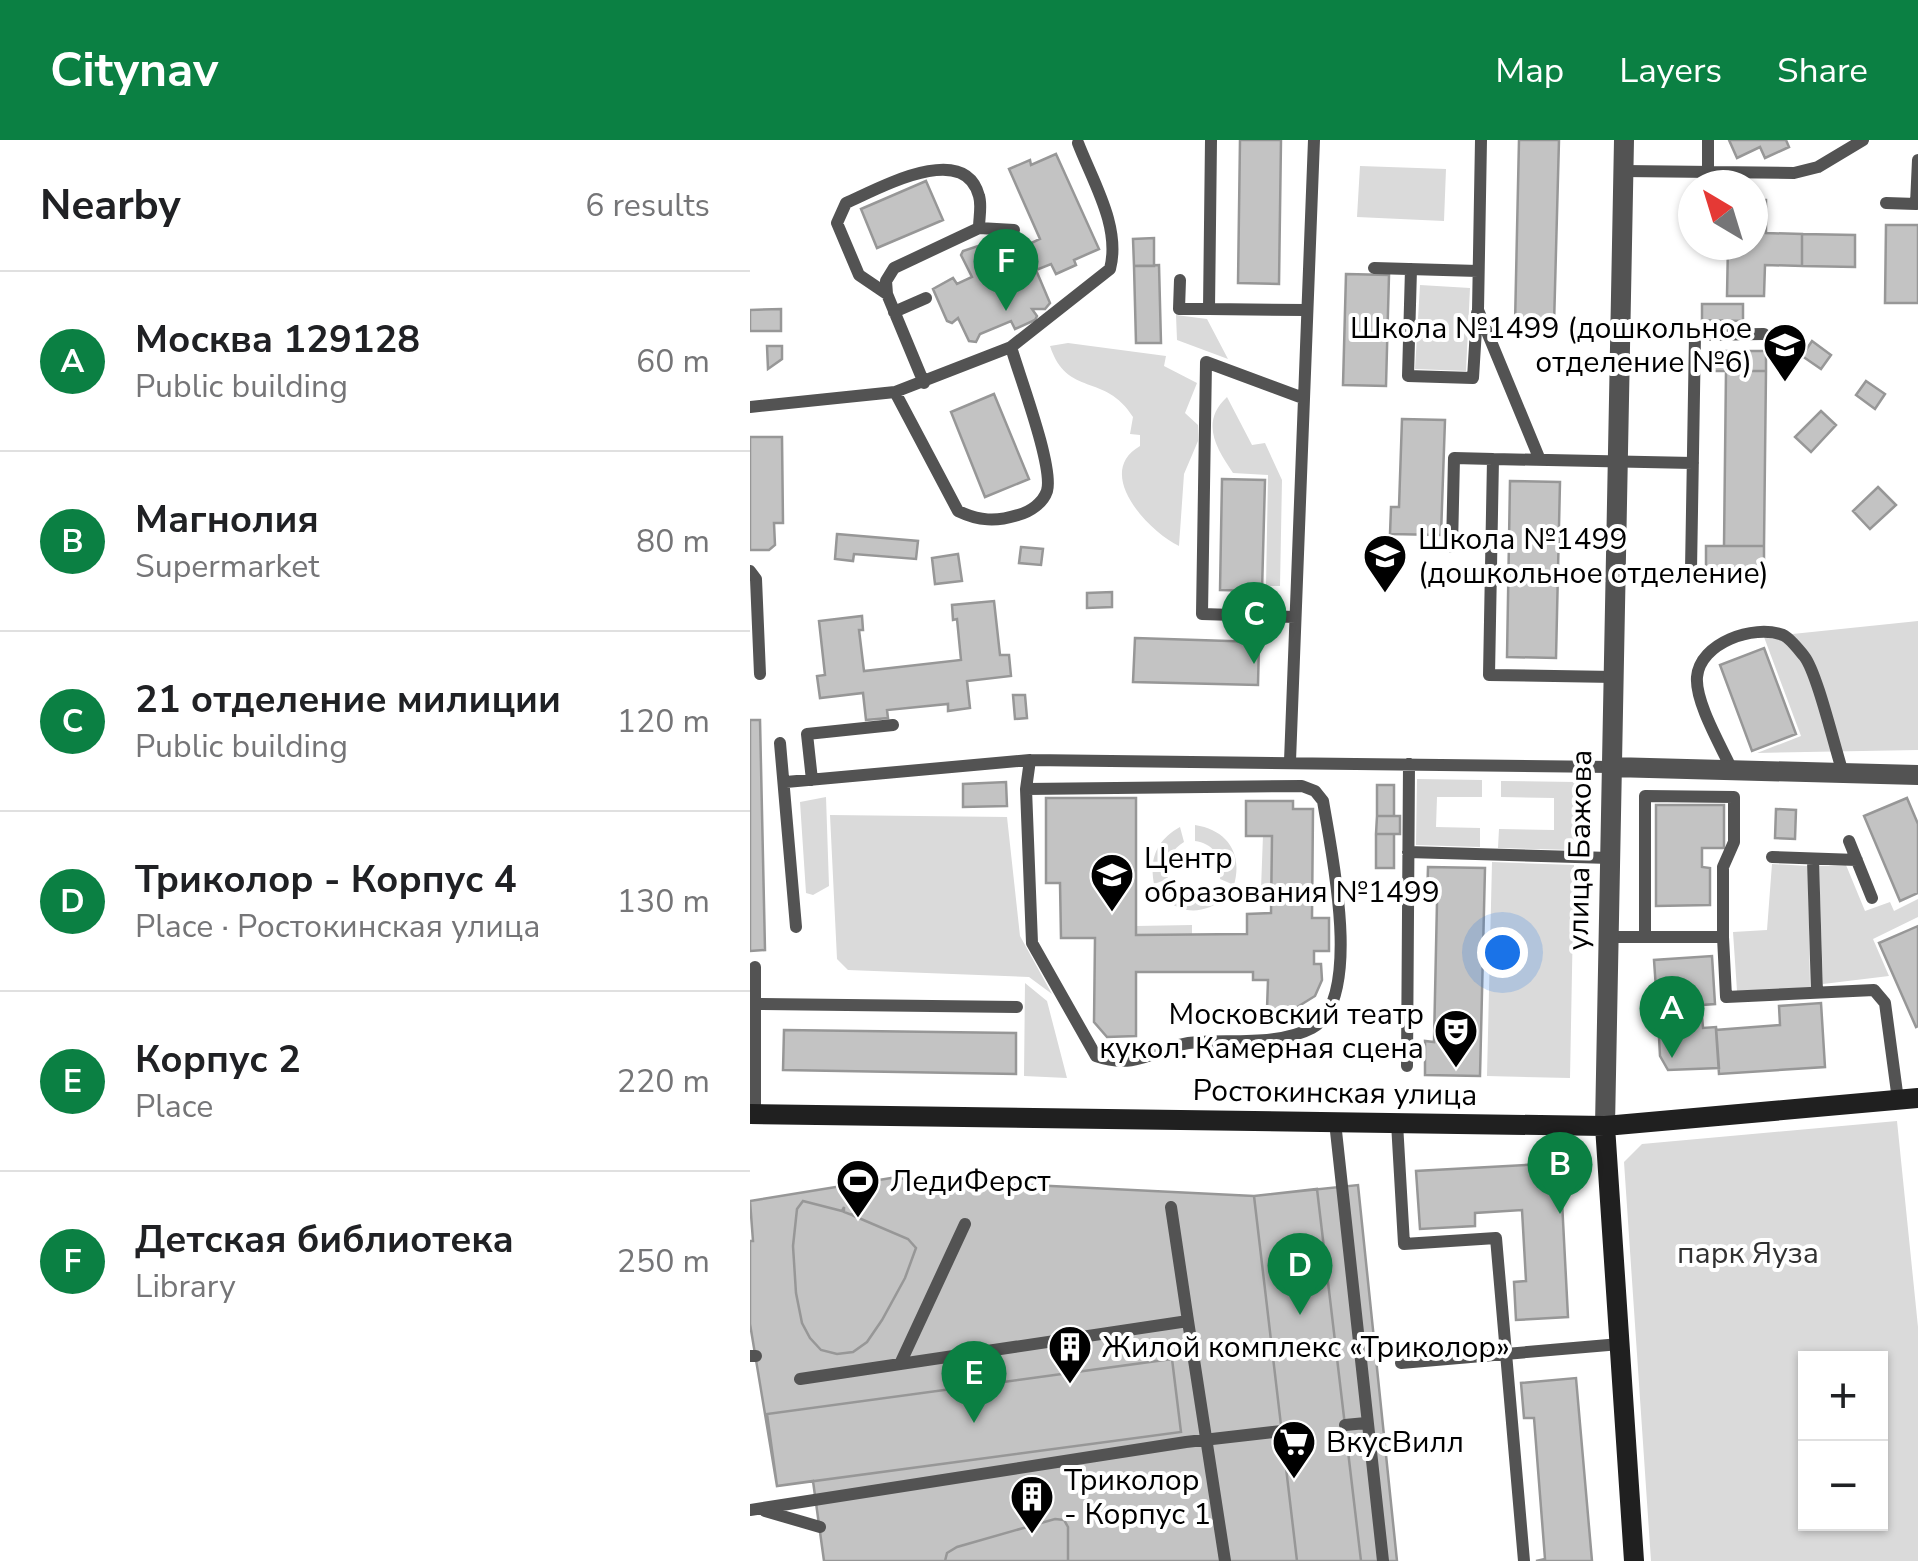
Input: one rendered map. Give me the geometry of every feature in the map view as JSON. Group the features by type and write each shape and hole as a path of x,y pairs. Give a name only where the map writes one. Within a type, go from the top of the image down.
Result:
{"street":[{"name":"улица Бажова","path":"1624,140 1605,1126 1634,1561"},
{"path":"1612,767 1918,774"},
{"name":"Ростокинская улица","path":"753,1114 1605,1126 1908,1099"}],"lane":[{"path":"1210,309 1212,140"},
{"path":"1290,761 1314,140"},
{"path":"1411,269 1408,376 1473,378 1481,140"},
{"path":"1708,140 1708,170"},
{"path":"1768,173 1794,174 1818,168 1863,140"},
{"path":"750,407 896,392 924,383 1011,347 1110,269 1115,251 1112,231 1078,144"},
{"path":"1886,203 1916,204 1918,160"},
{"path":"887,294 859,275 838,223 846,203 933,166 950,168 969,178 979,196 980,228"},
{"path":"1624,171 1678,172"},
{"path":"924,383 887,294 886,281 894,268 980,228 1014,230"},
{"path":"1374,268 1478,270"},
{"path":"1180,280 1180,309 1305,310"},
{"path":"894,312 926,298"},
{"path":"1478,310 1540,460"},
{"path":"1691,570 1695,334 1764,334"},
{"path":"896,392 958,510 976,519 1001,520 1031,511 1047,492 1046,467 1011,347"},
{"path":"1295,617 1202,614 1206,362 1303,398"},
{"path":"1452,548 1454,458 1693,463"},
{"path":"1493,459 1489,675 1614,678"},
{"path":"750,571 756,579 760,674"},
{"path":"1732,770 1696,690 1697,672 1705,654 1736,637 1760,632 1785,636 1808,660 1843,772"},
{"path":"812,780 807,734 892,725"},
{"path":"780,742 796,927"},
{"path":"1026,788 1302,786 1315,791 1322,801 1340,938 1340,974 1330,1012 1315,1027 1288,1037 1188,1042 1153,1057 1128,1061 1096,1056 1032,943 1026,788 1030,760"},
{"path":"786,782 1030,760 1612,767"},
{"path":"1406,1066 1409,764"},
{"path":"1645,937 1645,796 1734,796 1734,842 1723,867 1726,997 1874,990 1885,1003 1908,1099"},
{"path":"1849,841 1872,898"},
{"path":"1408,852 1610,858"},
{"path":"1772,857 1856,860"},
{"path":"1813,860 1817,993"},
{"path":"1608,937 1723,937"},
{"path":"753,1114 755,967"},
{"path":"755,1004 1017,1007"},
{"path":"1336,1122 1382,1561"},
{"path":"1397,1123 1404,1244 1496,1238 1524,1561"},
{"path":"1171,1207 1225,1561"},
{"path":"900,1364 965,1224"},
{"path":"800,1379 1188,1321"},
{"path":"1401,1363 1620,1344"},
{"path":"1344,1425 1366,1423"},
{"path":"754,1509 1206,1439 1282,1432"},
{"path":"754,1509 820,1526"}],"green space":[{"path":"1360,166 1446,169 1444,221 1357,217"},
{"path":"1420,285 1470,288 1466,371 1415,369"},
{"path":"1176,315 1207,319 1228,359 1177,340"},
{"path":"1068,343 1166,356 1164,366 1197,383 1185,413 1198,425 1198,441 1184,474 1179,546 1141,515 1124,486 1122,471 1127,457 1140,446 1140,435 1130,434 1133,417 1111,394 1066,373 1050,346"},
{"path":"1227,397 1252,445 1265,443 1282,480 1280,586 1266,586 1268,475 1233,473 1214,435 1214,416"},
{"path":"1918,621 1918,750 1757,753 1801,736 1764,637"},
{"path":"1417,779 1482,780 1482,797 1437,797 1436,827 1480,828 1480,847 1416,845"},
{"path":"1501,781 1575,782 1574,850 1498,848 1499,829 1554,830 1554,798 1501,797"},
{"path":"826,797 829,886 813,895 806,893 800,802"},
{"path":"830,815 1007,817 1020,936 1052,994 1029,977 848,970 837,959"},
{"path":"1195,825 1216,832 1230,845 1236,863 1234,885 1220,879 1221,865 1213,849 1195,841"},
{"path":"1180,827 1184,842 1170,858 1168,879 1154,884 1156,851"},
{"path":"1263,835 1272,836 1271,889 1261,889"},
{"path":"1492,862 1574,865 1570,1078 1487,1076"},
{"path":"1772,864 1808,866 1810,988 1737,991 1733,932 1767,930"},
{"path":"1846,865 1865,911 1890,902 1894,911 1918,899 1918,917 1873,939 1889,976 1823,984 1819,866"},
{"path":"1215,887 1226,898 1202,909 1179,908 1164,898 1174,888 1194,895"},
{"path":"1192,925 1192,935 1136,935 1136,926"},
{"path":"1025,983 1047,1001 1067,1078 1024,1076"},
{"name":"парк Яуза","path":"1897,1121 1918,1327 1918,1561 1651,1561 1624,1162 1642,1144"}],"building":[{"path":"1240,140 1281,140 1279,284 1238,283"},
{"path":"1519,140 1559,140 1554,325 1515,324"},
{"path":"1729,140 1786,140 1789,147 1765,158 1760,147 1737,158"},
{"path":"1056,154 1099,249 1074,260 1076,265 1056,274 1051,264 1036,270 1050,303 1045,309 1032,309 1035,320 1015,329 1011,321 980,334 976,342 969,341 958,318 952,323 947,321 933,289 953,278 957,284 972,277 961,255 963,251 984,244 989,256 1005,247 1008,254 1040,239 1009,169"},
{"path":"926,181 943,220 877,248 861,209"},
{"path":"1886,225 1918,225 1918,303 1885,303"},
{"path":"1768,233 1802,234 1802,266 1765,265 1764,296 1727,296 1728,260 1768,260"},
{"path":"1802,234 1855,235 1855,267 1802,266"},
{"path":"1154,238 1154,266 1134,266 1133,239"},
{"path":"1159,265 1161,343 1136,343 1134,266"},
{"path":"1346,274 1389,275 1386,386 1343,385"},
{"path":"1702,304 1743,304 1743,321 1702,320"},
{"path":"781,309 781,331 750,331 750,310"},
{"path":"1812,341 1831,355 1821,369 1802,356"},
{"path":"767,346 782,346 782,359 768,369"},
{"path":"1711,351 1766,351 1766,371 1711,371"},
{"path":"1726,371 1766,371 1764,546 1724,546"},
{"path":"1866,381 1885,394 1875,409 1856,395"},
{"path":"994,394 1029,479 985,497 951,412"},
{"path":"1821,411 1836,425 1811,452 1795,437"},
{"path":"1402,419 1445,420 1441,535 1390,534 1391,507 1399,507"},
{"path":"750,437 782,437 783,523 774,523 775,545 769,550 750,550"},
{"path":"1222,479 1265,480 1262,591 1220,590"},
{"path":"1510,481 1560,482 1556,658 1507,657"},
{"path":"1878,487 1896,505 1870,529 1853,511"},
{"path":"837,534 918,541 916,559 854,554 853,561 835,559"},
{"path":"1706,546 1764,546 1764,568 1706,567"},
{"path":"1021,547 1043,549 1041,565 1019,563"},
{"path":"958,554 962,581 935,584 932,558"},
{"path":"1112,592 1112,607 1087,608 1087,593"},
{"path":"994,601 1000,655 1009,655 1011,676 967,681 970,708 948,711 948,704 887,710 888,718 866,720 863,693 820,698 817,676 825,675 819,621 862,616 863,630 859,630 864,671 961,660 952,605"},
{"path":"1135,638 1259,642 1258,685 1133,682"},
{"path":"1764,648 1796,734 1752,751 1720,665"},
{"path":"1013,695 1025,695 1027,718 1015,719"},
{"path":"750,720 760,720 765,950 750,951"},
{"path":"1006,782 1007,806 963,807 963,784"},
{"path":"1377,785 1394,785 1394,816 1377,816"},
{"path":"1046,798 1136,798 1136,935 1247,934 1247,914 1271,913 1272,836 1246,836 1246,801 1293,801 1293,809 1313,809 1312,918 1329,918 1329,951 1314,951 1314,964 1321,964 1322,980 1315,996 1294,1009 1267,1009 1268,980 1253,980 1253,972 1136,972 1136,1036 1107,1037 1094,1022 1095,938 1061,938 1060,883 1046,883"},
{"path":"1907,798 1918,824 1918,893 1900,901 1864,816"},
{"path":"1656,805 1724,805 1724,848 1702,848 1702,867 1710,868 1710,905 1656,906"},
{"path":"1776,809 1796,810 1795,839 1775,838"},
{"path":"1377,816 1400,816 1400,834 1376,834"},
{"path":"1376,834 1394,834 1394,868 1376,868"},
{"path":"1428,867 1485,868 1480,1076 1425,1075 1425,1041 1434,1042 1437,902 1427,902"},
{"path":"1918,926 1918,1026 1916,1027 1879,943"},
{"path":"1712,956 1715,1004 1702,1005 1702,1016 1658,1018 1654,960"},
{"path":"1821,1003 1825,1067 1719,1074 1716,1030 1780,1025 1779,1006"},
{"path":"1702,1016 1703,1028 1716,1027 1719,1068 1668,1070 1660,1056 1658,1018"},
{"path":"784,1030 1016,1033 1016,1074 783,1070"},
{"path":"1560,1163 1568,1317 1516,1320 1514,1282 1526,1281 1522,1210 1475,1213 1475,1226 1420,1229 1416,1171"},
{"name":"Жилой комплекс «Триколор»","path":"891,1178 1254,1196 1358,1185 1397,1561 824,1561 813,1481 777,1486 750,1324 750,1201"},
{"path":"1317,1189 1361,1561 1297,1561 1254,1196"},
{"path":"803,1201 842,1211 844,1207 844,1212 852,1215 856,1211 854,1216 908,1239 916,1248 882,1320 867,1342 853,1352 821,1350 802,1323 793,1246 797,1209"},
{"path":"1172,1359 1181,1432 777,1486 767,1414"},
{"path":"1576,1378 1592,1561 1536,1561 1545,1559 1534,1418 1524,1418 1521,1383"},
{"name":"Триколор - Корпус 1","path":"1055,1519 1064,1520 1068,1527 1068,1561 945,1561 947,1553 957,1547"}],"place":[{"name":"Детская библиотека","path":"1006,311"},
{"name":"Школа №1499 (дошкольное отделение №6)","path":"1785,383"},
{"name":"Школа №1499 (дошкольное отделение)","path":"1385,594"},
{"name":"21 отделение милиции","path":"1254,664"},
{"name":"Центр образования №1499","path":"1112,913"},
{"name":"Москва 129128","path":"1672,1058"},
{"name":"Московский театр кукол. Камерная сцена","path":"1456,1069"},
{"name":"Магнолия","path":"1560,1214"},
{"name":"ЛедиФерст","path":"858,1219"},
{"name":"Триколор - Корпус 4","path":"1300,1315"},
{"name":"Жилой комплекс «Триколор»","path":"1070,1385"},
{"name":"Корпус 2","path":"974,1423"},
{"name":"ВкусВилл","path":"1294,1480"},
{"name":"Триколор - Корпус 1","path":"1032,1535"}]}
